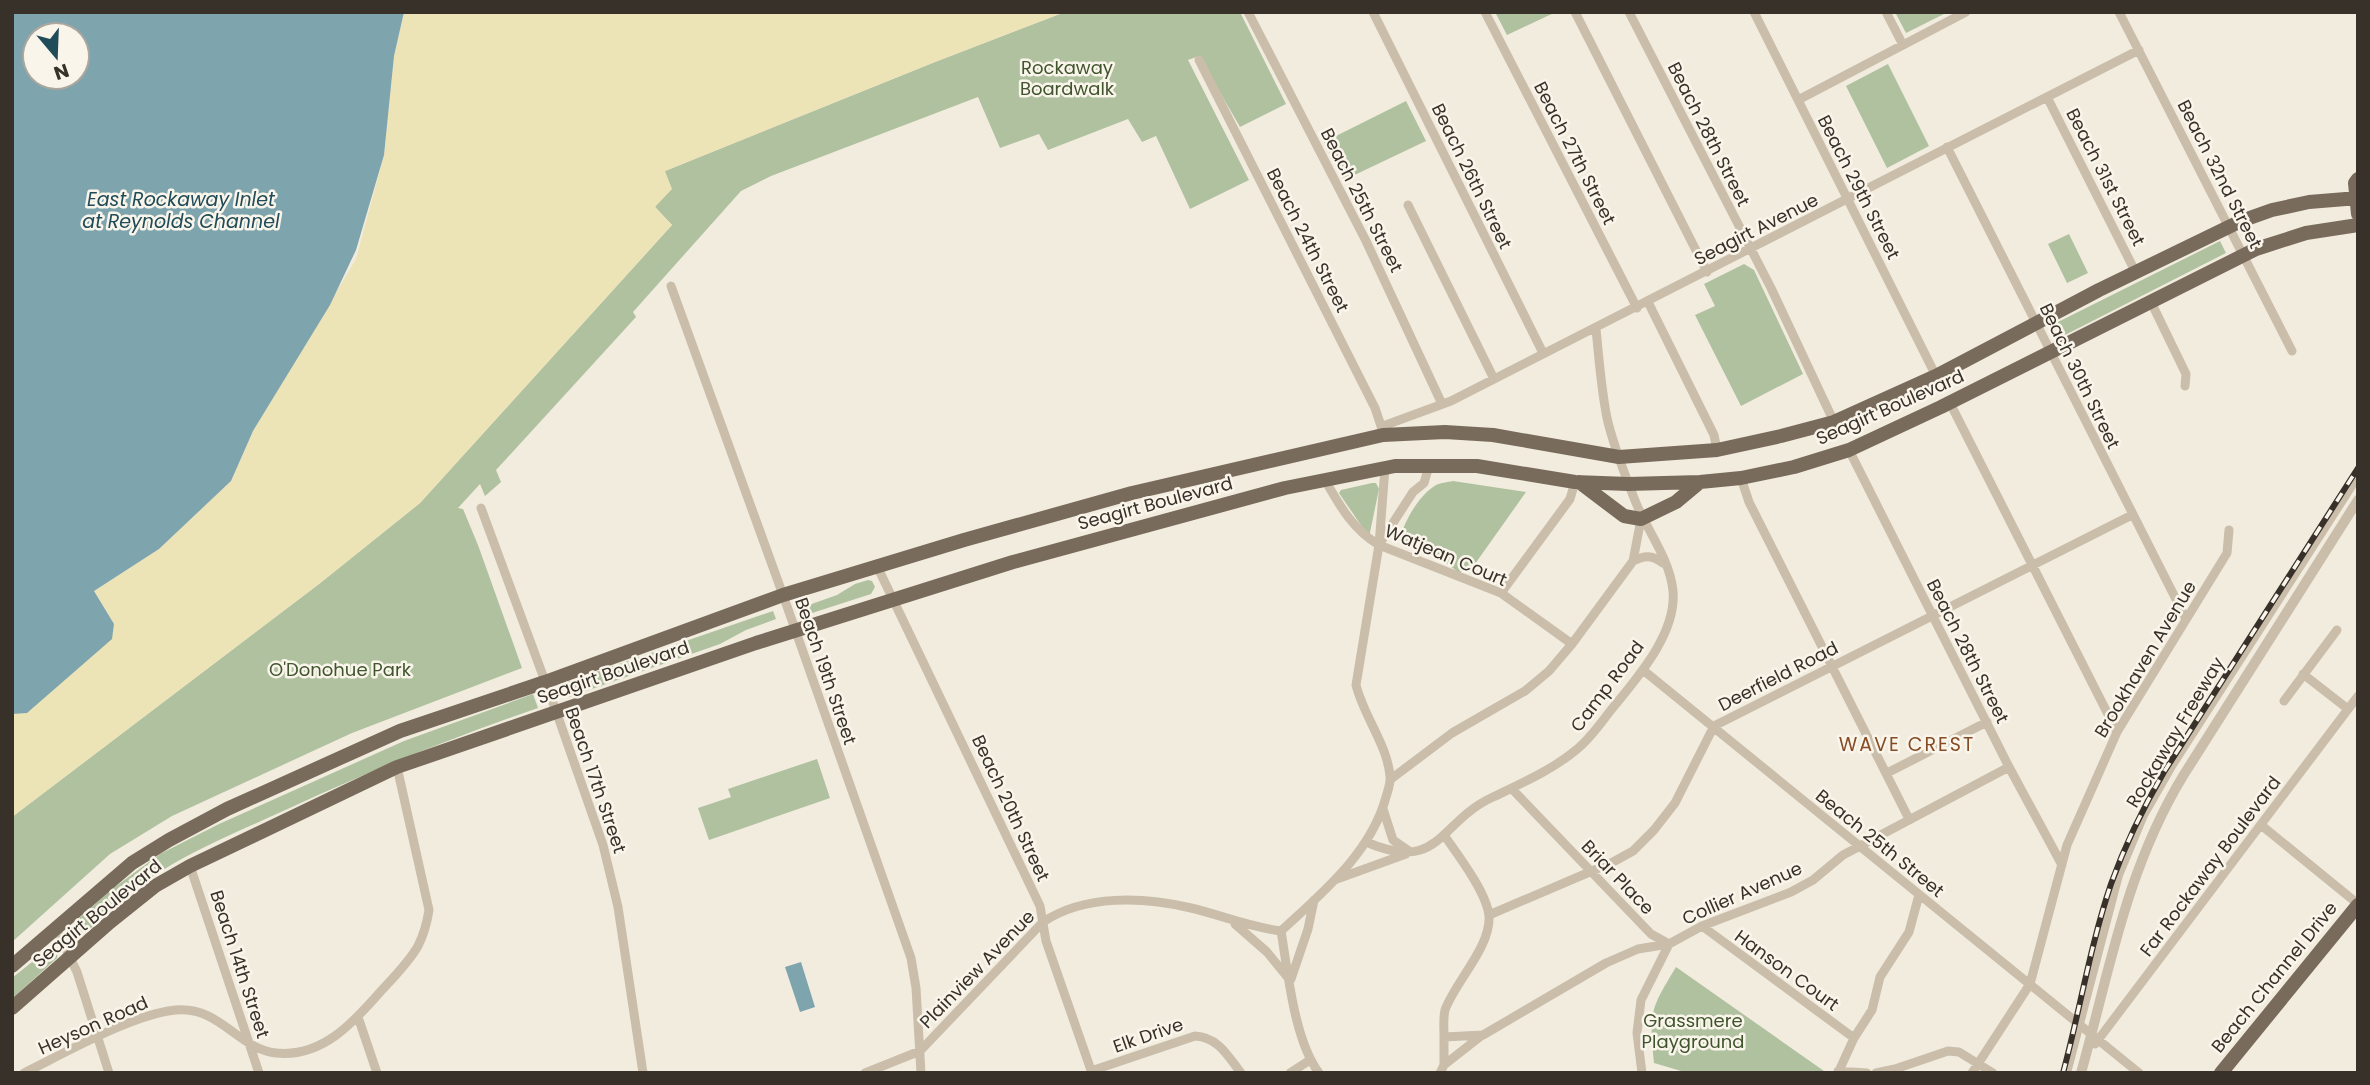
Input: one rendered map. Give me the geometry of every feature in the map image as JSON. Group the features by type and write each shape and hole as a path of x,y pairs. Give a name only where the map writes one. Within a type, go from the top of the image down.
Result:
{"main road":[{"path":"2358,179 2355,183 2358,215"},
{"name":"Seagirt Boulevard","path":"12,966 132,863 169,839 227,809 400,731 545,682 783,595 1148,489 1383,430 1493,435 1619,457 1717,450 1834,422 1936,376 2229,226 2291,205 2357,198"},
{"name":"Seagirt Boulevard","path":"12,1008 69,956 155,887 190,866 397,767 794,630 1024,558 1273,491 1385,468 1477,466 1577,482 1628,484 1741,478 1794,467 1849,450 1950,403 2244,255 2297,235 2358,225"},
{"path":"1577,482 1624,516 1642,519 1676,502 1700,482"},
{"name":"Beach Channel Drive","path":"2221,1073 2358,904"}],"street":[{"name":"Beach 25th Street","path":"1248,12 1366,241 1442,404"},
{"name":"Beach 26th Street","path":"1373,12 1543,353"},
{"name":"Beach 27th Street","path":"1485,12 1637,308"},
{"path":"1575,12 1707,272"},
{"name":"Beach 28th Street","path":"1629,12 1751,249 1834,422"},
{"name":"Beach 29th Street","path":"1754,12 1936,376"},
{"path":"1885,12 1903,45"},
{"path":"1798,100 1966,12"},
{"name":"Beach 32nd Street","path":"2119,12 2291,351"},
{"name":"Seagirt Avenue","path":"1383,430 1596,329 2139,50"},
{"name":"Beach 24th Street","path":"1199,61 1383,430"},
{"name":"Beach 31st Street","path":"2047,97 2136,272"},
{"name":"Beach 30th Street","path":"1947,147 2186,618"},
{"path":"1408,205 1494,379"},
{"name":"Beach 19th Street","path":"671,286 911,958 916,988 920,1073"},
{"path":"1648,302 1714,435 1717,450"},
{"path":"2151,302 2186,374 2185,386"},
{"name":"Camp Road","path":"1334,880 1411,852 1428,849 1474,807 1564,760 1580,748 1643,670 1655,650 1672,611 1673,588 1628,484 1607,420 1596,329"},
{"path":"1950,403 2118,732"},
{"name":"Beach 28th Street","path":"1849,450 2062,865"},
{"path":"1379,545 1413,492 1424,483 1429,466"},
{"path":"1319,1073 1310,1060 1301,1036 1280,930 1334,880 1366,842 1383,808 1391,779 1381,744 1360,701 1356,685 1379,545 1385,468"},
{"name":"Rockaway Freeway","path":"2066,1073 2112,893 2134,834 2171,766 2358,475"},
{"path":"1741,478 1749,502 1909,819"},
{"name":"Watjean Court","path":"1325,480 1342,510 1361,533 1379,545 1501,593 1572,644"},
{"path":"1501,593 1570,499 1577,482"},
{"name":"Rockaway Freeway","path":"2081,1073 2095,1036 2126,899 2159,818 2358,500"},
{"name":"Beach 17th Street","path":"481,508 603,845 612,882 643,1073"},
{"name":"Deerfield Road","path":"1489,915 1633,851 1675,803 1714,726 2132,515"},
{"path":"1391,779 1452,733 1525,691 1549,671 1633,561 1642,519"},
{"name":"Brookhaven Avenue","path":"1972,1073 2030,984 2067,845 2118,732 2227,553 2229,530"},
{"path":"1633,561 1650,556 1667,569"},
{"name":"Beach 20th Street","path":"877,566 1040,906 1046,941 1092,1072"},
{"path":"2284,701 2337,630"},
{"name":"Beach 25th Street","path":"1643,670 2139,1073"},
{"path":"2303,674 2348,709"},
{"name":"Far Rockaway Boulevard","path":"2095,1036 2262,825 2358,696"},
{"path":"1887,773 1987,722"},
{"name":"Heyson Road","path":"24,1073 97,1038 159,1013 175,1010 192,1010 210,1016 250,1044 274,1053 294,1053 326,1043 358,1017 418,947 426,929 429,910 397,767"},
{"name":"Collier Avenue","path":"1442,1069 1483,1035 1606,963 1639,949 1669,944 1702,926 1791,892 1813,880 1843,855 2010,767"},
{"name":"Briar Place","path":"1512,789 1651,934 1669,944"},
{"path":"1383,808 1393,840 1411,852"},
{"path":"2262,825 2358,904"},
{"path":"1444,835 1468,868 1489,915 1488,929 1480,948 1446,1007 1444,1037"},
{"path":"1366,842 1411,852"},
{"name":"Beach 14th Street","path":"190,866 259,1073"},
{"path":"1867,1073 1838,1072 1854,1038 1872,1010 1880,977 1909,932 1919,895"},
{"name":"Plainview Avenue","path":"865,1073 920,1051 1043,922 1056,913 1084,905 1121,900 1158,901 1195,909 1230,921 1280,930"},
{"path":"1290,981 1308,929 1314,900"},
{"path":"1230,921 1265,950 1290,981"},
{"name":"Hanson Court","path":"1702,926 1854,1038"},
{"path":"55,928 80,982 109,1073"},
{"path":"1642,1073 1637,1033 1641,1000 1669,944"},
{"path":"358,1017 377,1073"},
{"name":"Collier Avenue","path":"1442,1069 1444,1037 1483,1035"},
{"name":"Elk Drive","path":"1092,1072 1195,1036 1205,1036 1218,1044 1241,1073"},
{"path":"1876,1073 1948,1051 1959,1052 1993,1073"},
{"path":"1290,1073 1310,1060"}],"green space":[{"path":"1065,12 1240,12 1286,104 1240,127 1199,56 1188,60 1249,180 1190,209 1156,136 1142,142 1128,119 1048,150 1039,134 1000,148 978,97 771,176 741,191 633,312 636,317 496,470 501,482 485,496 480,484 458,508 463,509 478,545 522,668 352,733 172,816 110,854 12,942 12,817 319,584 420,503 672,225 655,207 665,171"},
{"path":"1495,12 1556,12 1507,35"},
{"path":"1895,12 1948,12 1906,33"},
{"path":"1888,64 1929,146 1887,168 1846,86"},
{"path":"1406,101 1426,141 1344,180 1324,142"},
{"path":"2069,234 2088,273 2067,283 2048,244"},
{"path":"2220,241 2226,253 2061,337 2054,324"},
{"path":"1744,264 1754,270 1803,374 1741,406 1695,315 1715,306 1704,284"},
{"path":"1453,481 1526,492 1470,571 1458,572 1441,559 1399,541 1408,518 1423,496 1436,485"},
{"path":"1376,483 1379,489 1369,537 1339,493 1341,490"},
{"path":"868,580 872,581 875,587 871,594 809,614 806,606"},
{"path":"773,611 776,619 746,630 720,644 569,697 564,683"},
{"path":"533,694 538,708 383,767 226,837 153,876 89,930 81,932 75,925 76,921 112,889 160,854 219,824 404,741"},
{"path":"817,759 830,798 709,840 698,808 731,797 728,789"},
{"path":"52,946 58,950 57,958 12,999 12,978"},
{"name":"Grassmere Playground","path":"1676,967 1824,1071 1823,1073 1688,1073 1654,1063 1653,1012"}],"sand":[{"path":"404,12 1065,12 665,171 672,189 655,207 672,225 420,503 319,584 12,817 12,714 114,624 94,591 159,549 231,481 253,431 356,259 384,155 394,56"}],"water":[{"name":"East Rockaway Inlet at Reynolds Channel","path":"12,12 404,12 394,56 384,155 356,250 330,305 253,431 231,481 159,549 94,591 114,624 112,639 27,713 12,714"},
{"path":"801,962 815,1007 800,1012 785,967"}],"railway":[{"path":"2063,1073 2104,907 2116,869 2135,827 2164,772 2358,468"}],"district":[{"name":"WAVE CREST","path":"1907,744"}],"park label":[{"name":"Rockaway Boardwalk","path":"1067,77"},
{"name":"O'Donohue Park","path":"340,669"}]}
